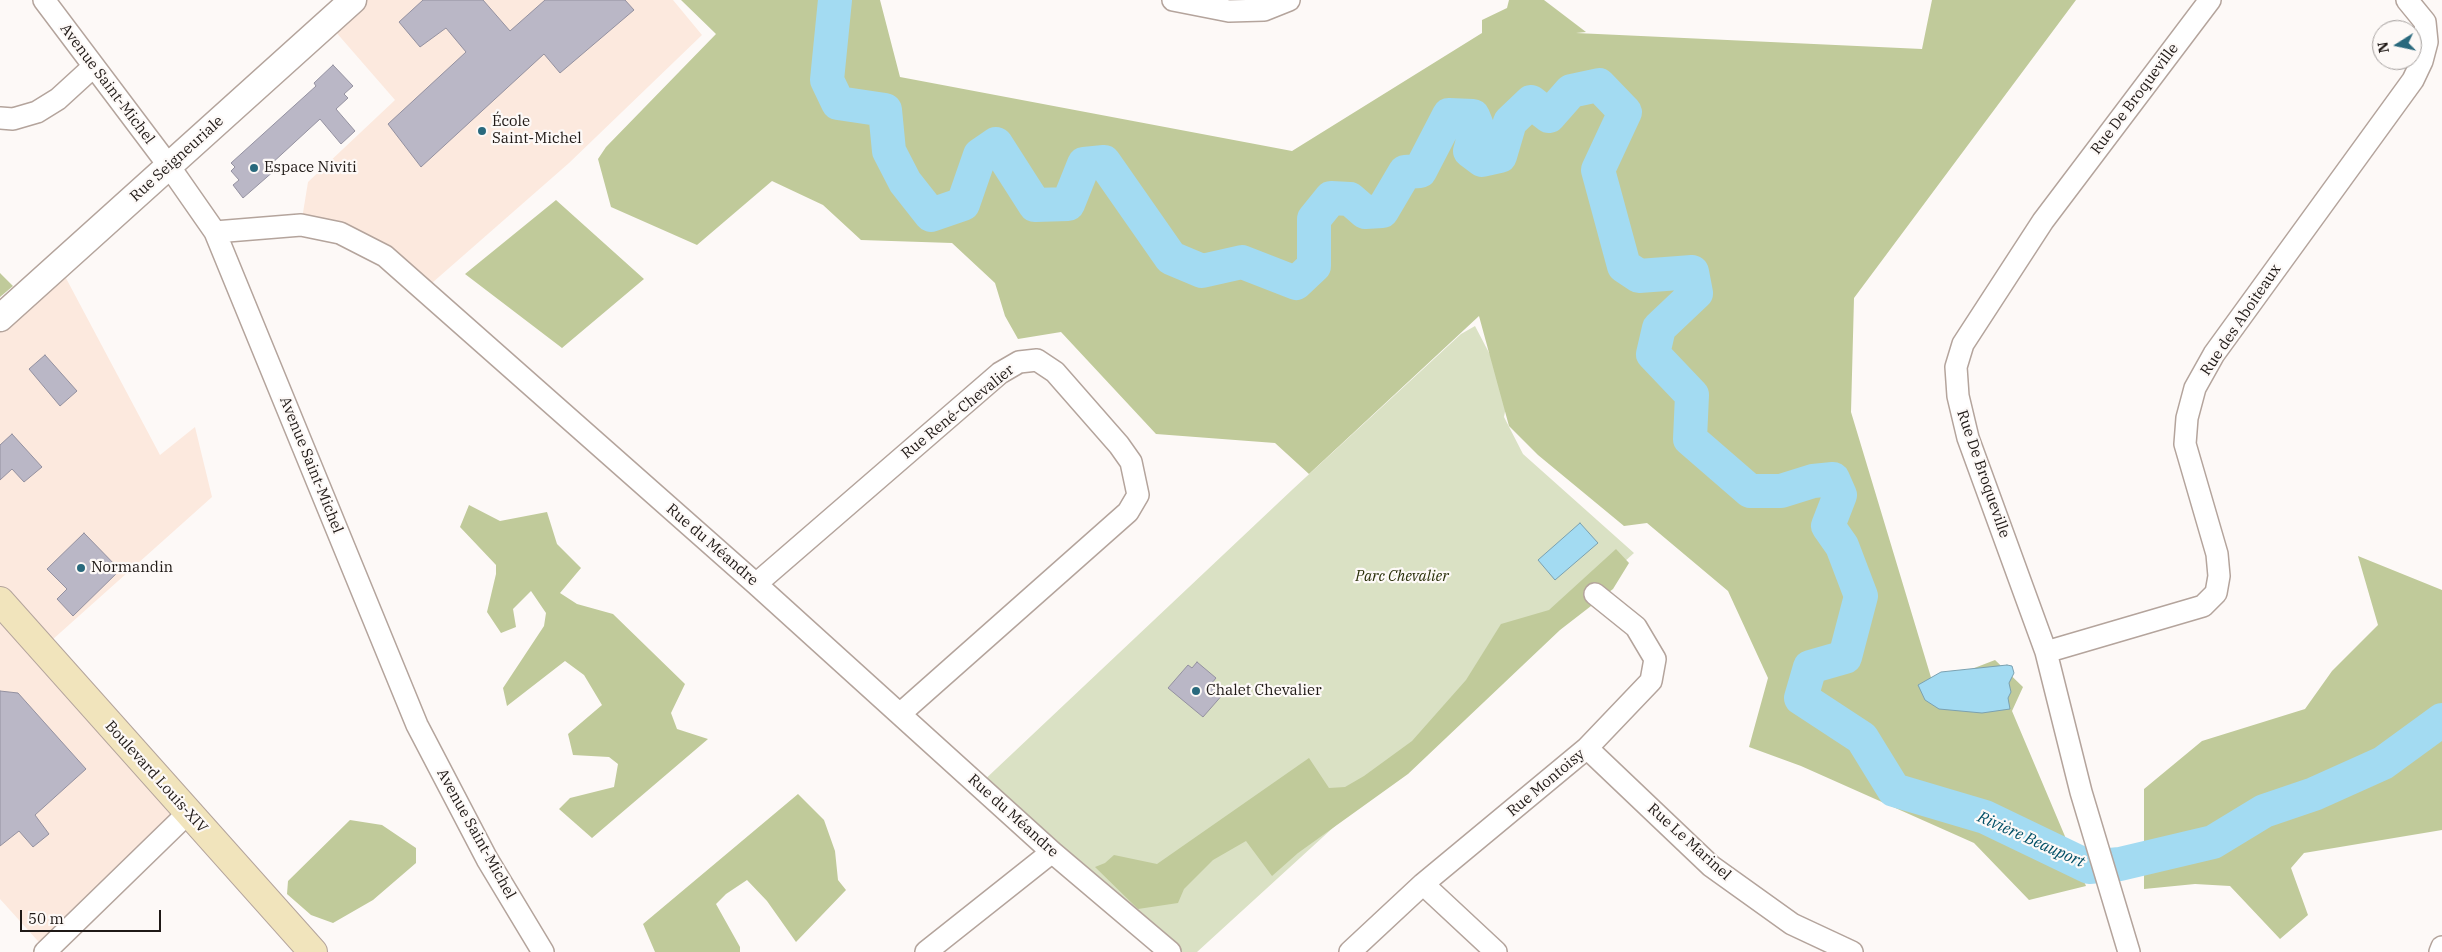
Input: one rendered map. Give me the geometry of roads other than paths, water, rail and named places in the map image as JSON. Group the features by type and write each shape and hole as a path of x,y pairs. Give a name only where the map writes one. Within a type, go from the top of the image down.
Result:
{"main road":[{"name":"Boulevard Louis-XIV","path":"0,601 312,952"}],"street":[{"name":"Rue Seigneuriale","path":"0,318 353,0"},
{"path":"1173,0 1229,11 1264,10 1289,0"},
{"name":"Rue De Broqueville","path":"2130,952 2081,792 2046,652 1968,438 1958,396 1956,367 1963,344 2042,221 2210,0"},
{"name":"Rue des Aboiteaux","path":"2046,652 2203,606 2216,593 2219,576 2217,554 2185,444 2187,418 2195,388 2214,354 2413,80 2422,61 2427,42 2425,22 2407,0"},
{"name":"Avenue Saint-Michel","path":"49,2 93,67 169,166 215,232 417,725 487,859 543,952"},
{"path":"0,118 13,119 37,112 58,99 93,67"},
{"name":"Rue du Méandre","path":"215,232 301,225 340,233 386,256 901,713 1052,852 1170,952"},
{"name":"Rue René-Chevalier","path":"756,584 1000,372 1019,362 1037,360 1055,372 1132,462 1138,495 1128,512 901,713"},
{"name":"Rue Montoisy","path":"1350,952 1423,884 1587,748 1651,681 1655,659 1636,627 1596,594"},
{"name":"Rue Le Marinel","path":"1587,748 1711,866 1792,924 1852,952"},
{"path":"45,952 188,813"},
{"path":"926,952 1052,852"},
{"path":"1423,884 1496,952"},
{"path":"2440,952 2442,947"}],"water":[{"path":"1580,523 1598,543 1555,580 1538,560"},
{"path":"2012,666 2014,673 2009,683 2011,692 2008,698 2010,709 1982,713 1939,709 1925,700 1918,685 1941,672"}],"waterway":[{"name":"Rivière Beauport","path":"835,0 827,80 838,103 885,110 889,151 905,182 931,215 963,204 980,155 996,144 1035,205 1068,204 1084,164 1104,162 1171,258 1202,271 1242,262 1296,283 1314,266 1314,219 1331,198 1350,199 1365,212 1382,211 1405,172 1420,171 1449,115 1473,116 1477,126 1470,151 1482,160 1500,156 1510,122 1531,102 1549,116 1571,91 1599,85 1625,112 1598,170 1624,266 1639,276 1692,272 1696,293 1659,328 1653,354 1692,395 1690,439 1750,491 1781,491 1813,481 1833,479 1840,495 1828,526 1842,546 1861,596 1845,657 1810,667 1801,698 1862,738 1894,790 1985,817 2089,867 2120,864 2213,842 2264,811 2314,794 2383,763 2442,720"}],"place":[{"name":"École Saint-Michel","path":"482,131"},
{"name":"Espace Niviti","path":"254,168"},
{"name":"Normandin","path":"81,568"},
{"name":"Chalet Chevalier","path":"1196,691"}],"park label":[{"name":"Parc Chevalier","path":"1402,577"}]}
